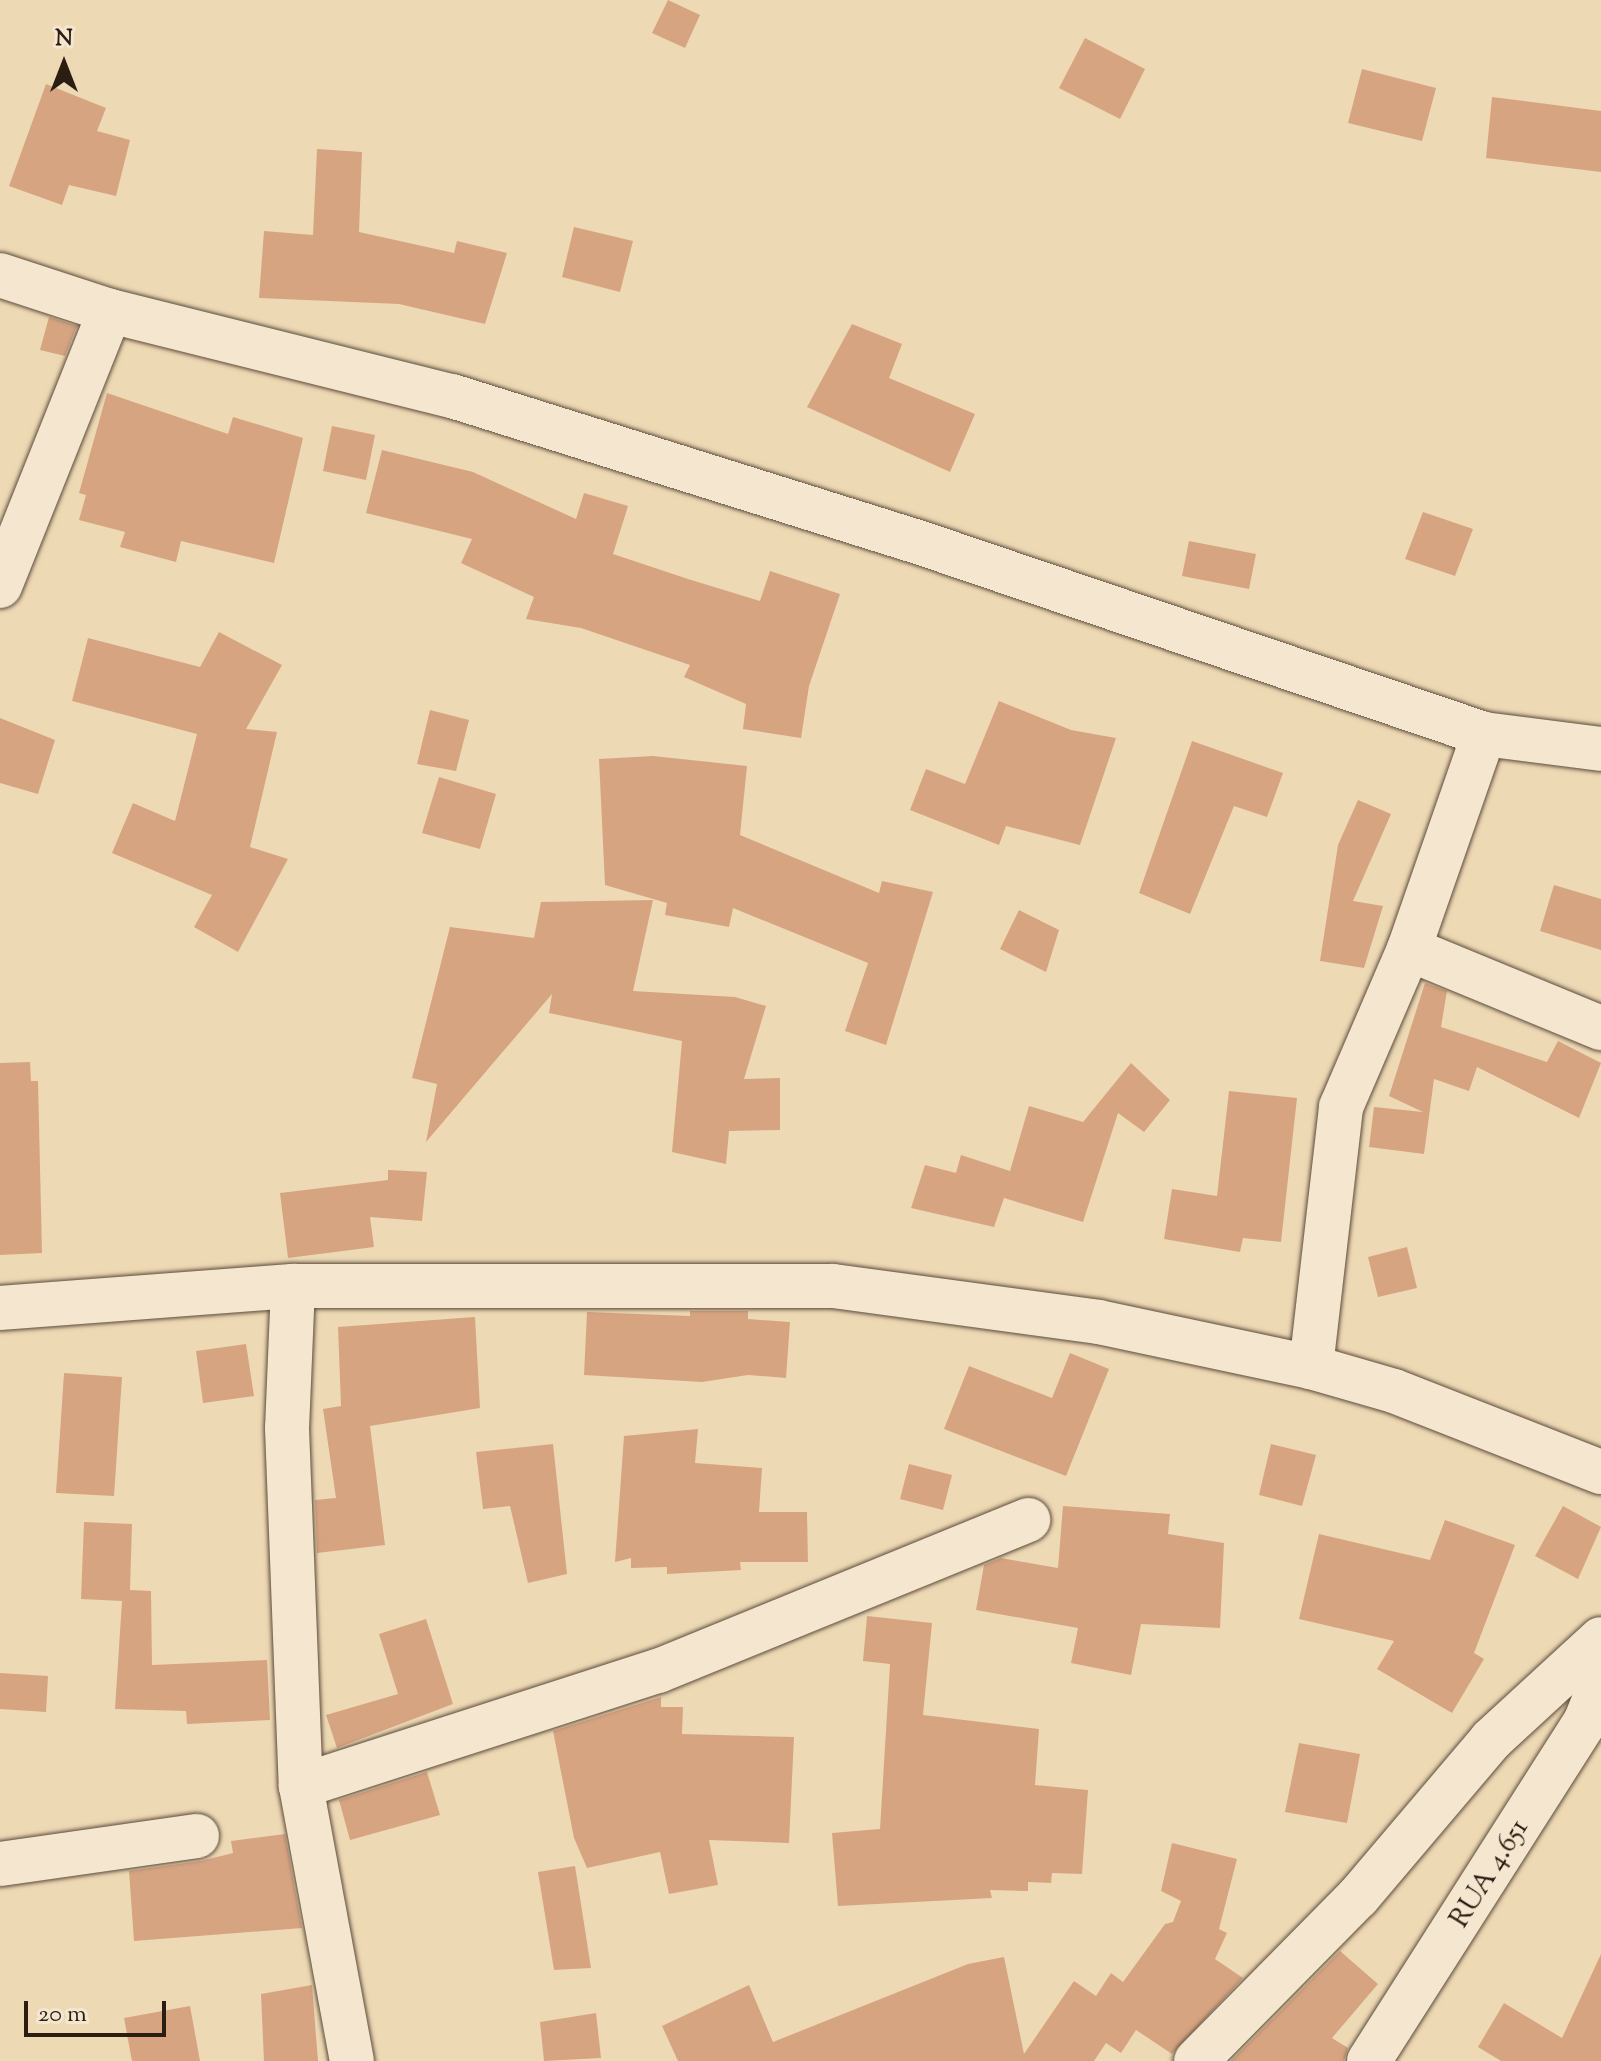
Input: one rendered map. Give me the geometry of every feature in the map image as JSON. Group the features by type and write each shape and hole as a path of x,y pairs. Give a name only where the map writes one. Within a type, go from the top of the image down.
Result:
{"street":[{"path":"0,275 110,311 452,396 921,543 1484,734 1601,749"},
{"path":"0,586 110,311"},
{"path":"1311,1367 1341,1107 1409,949 1484,734"},
{"path":"1409,949 1601,1028"},
{"path":"293,1286 287,1428 301,1786 352,2061"},
{"path":"0,1308 293,1286 833,1286 1099,1322 1311,1367 1394,1391 1601,1472"},
{"path":"301,1786 658,1671 1028,1520"},
{"path":"1196,2061 1358,1897 1491,1740 1601,1639"},
{"name":"RUA 4.651","path":"1369,2061 1586,1720 1601,1682"},
{"path":"0,1864 197,1836"}],"building":[{"path":"668,0 700,15 685,48 652,33"},
{"path":"1085,38 1145,69 1120,119 1059,88"},
{"path":"1362,69 1436,88 1422,141 1348,123"},
{"path":"46,84 106,108 97,131 130,140 116,196 69,185 62,205 9,186"},
{"path":"1492,97 1601,111 1601,172 1486,158"},
{"path":"317,149 362,152 359,232 454,253 457,241 507,253 485,324 399,304 259,298 264,231 313,235"},
{"path":"574,227 633,241 620,292 562,277"},
{"path":"49,317 77,326 65,356 40,350"},
{"path":"852,324 902,344 889,378 975,414 950,472 807,407"},
{"path":"107,393 228,434 233,417 303,438 274,563 181,541 176,562 120,547 125,532 79,520 86,495 79,493"},
{"path":"332,426 375,435 366,480 323,471"},
{"path":"382,450 473,472 576,519 584,493 628,506 613,554 688,579 760,601 770,571 840,594 809,686 801,738 743,729 746,704 684,677 690,665 581,628 526,619 534,597 461,563 472,539 366,513"},
{"path":"1423,512 1473,529 1455,576 1405,559"},
{"path":"1189,541 1256,554 1249,589 1182,576"},
{"path":"219,632 282,665 246,729 277,732 250,847 288,859 238,952 194,927 212,895 112,853 133,803 175,821 197,734 72,701 88,638 200,667"},
{"path":"999,701 1071,730 1116,738 1080,845 1006,826 999,845 910,810 926,769 965,784"},
{"path":"430,710 469,720 456,771 417,764"},
{"path":"0,718 55,740 38,794 0,783"},
{"path":"1192,741 1283,773 1267,817 1234,806 1190,914 1139,893"},
{"path":"653,756 747,766 740,835 879,893 882,881 933,892 886,1045 845,1031 868,963 733,908 729,927 665,915 667,903 605,885 599,759"},
{"path":"439,777 496,794 480,849 422,833"},
{"path":"1358,800 1391,814 1353,901 1383,906 1364,968 1320,961 1338,845"},
{"path":"1554,885 1601,899 1601,950 1540,931"},
{"path":"653,900 633,991 735,997 766,1006 744,1079 780,1078 780,1130 729,1131 726,1164 672,1152 682,1041 549,1013 552,994 426,1142 437,1084 412,1078 450,927 534,938 541,902"},
{"path":"1019,910 1059,930 1046,972 1000,949"},
{"path":"1425,983 1447,991 1441,1027 1547,1062 1558,1041 1601,1063 1579,1118 1477,1067 1469,1091 1434,1079 1424,1154 1369,1147 1374,1107 1423,1112 1389,1096"},
{"path":"30,1062 31,1081 38,1081 42,1253 0,1255 0,1063"},
{"path":"1131,1063 1170,1100 1144,1132 1118,1113 1083,1222 1004,1198 994,1227 911,1208 925,1165 956,1173 961,1155 1010,1171 1029,1106 1083,1122"},
{"path":"1229,1091 1297,1098 1281,1242 1243,1238 1240,1252 1164,1239 1172,1189 1217,1196"},
{"path":"388,1170 427,1172 422,1221 370,1217 374,1247 288,1258 280,1193 388,1180"},
{"path":"1407,1247 1417,1288 1378,1297 1368,1257"},
{"path":"690,1311 748,1311 748,1319 790,1322 786,1378 748,1375 702,1382 584,1375 587,1312 690,1316"},
{"path":"475,1317 480,1408 370,1426 385,1545 317,1553 315,1500 336,1498 323,1409 341,1406 338,1327"},
{"path":"246,1344 254,1396 203,1403 196,1351"},
{"path":"1070,1353 1109,1369 1066,1476 944,1429 969,1366 1052,1398"},
{"path":"64,1373 122,1377 114,1496 56,1493"},
{"path":"698,1429 695,1463 762,1468 759,1512 807,1512 808,1562 740,1562 741,1570 667,1574 667,1567 631,1568 631,1558 615,1562 624,1436"},
{"path":"553,1444 567,1574 528,1583 510,1506 483,1509 476,1452"},
{"path":"1271,1444 1316,1455 1302,1506 1259,1495"},
{"path":"909,1464 952,1475 943,1510 900,1499"},
{"path":"1063,1506 1170,1514 1168,1534 1224,1543 1220,1628 1141,1624 1131,1675 1071,1663 1078,1628 976,1610 984,1565 1001,1558 1058,1568"},
{"path":"1563,1506 1601,1527 1578,1579 1535,1556"},
{"path":"1445,1520 1515,1545 1474,1653 1484,1659 1452,1713 1377,1669 1394,1641 1299,1619 1319,1534 1430,1560"},
{"path":"84,1522 132,1524 130,1590 151,1591 152,1665 267,1660 270,1720 187,1724 186,1711 115,1709 122,1601 81,1599"},
{"path":"867,1616 932,1623 923,1715 1039,1729 1035,1785 1088,1790 1082,1874 1052,1873 1051,1883 1028,1882 1028,1891 990,1890 992,1898 838,1906 832,1833 880,1829 890,1664 863,1661"},
{"path":"426,1619 453,1704 337,1748 326,1715 398,1694 379,1634"},
{"path":"0,1673 48,1676 46,1712 0,1709"},
{"path":"661,1697 661,1707 683,1707 682,1734 794,1737 789,1843 709,1840 718,1885 669,1894 660,1852 587,1868 574,1838 553,1731"},
{"path":"1299,1743 1360,1754 1347,1823 1285,1812"},
{"path":"427,1772 440,1815 350,1840 339,1800"},
{"path":"285,1834 302,1928 134,1941 129,1871 201,1861 233,1853 231,1841"},
{"path":"1172,1843 1237,1859 1219,1929 1227,1933 1215,1959 1243,1978 1172,2054 1136,2030 1121,2053 1106,2043 1094,2061 678,2061 662,2026 749,1985 773,2042 968,1964 1004,1957 1024,2054 1074,1981 1096,1996 1111,1973 1123,1982 1165,1924 1173,1922 1181,1901 1161,1891"},
{"path":"575,1866 591,1968 554,1970 538,1872"},
{"path":"1340,1951 1378,1984 1332,2038 1348,2048 1344,2061 1231,2061"},
{"path":"1601,1954 1601,2061 1501,2061 1478,2047 1504,2003 1562,2038"},
{"path":"312,1985 318,2061 264,2061 261,1994"},
{"path":"190,2006 200,2061 132,2061 124,2018"},
{"path":"596,2013 601,2058 544,2061 540,2022"}]}
